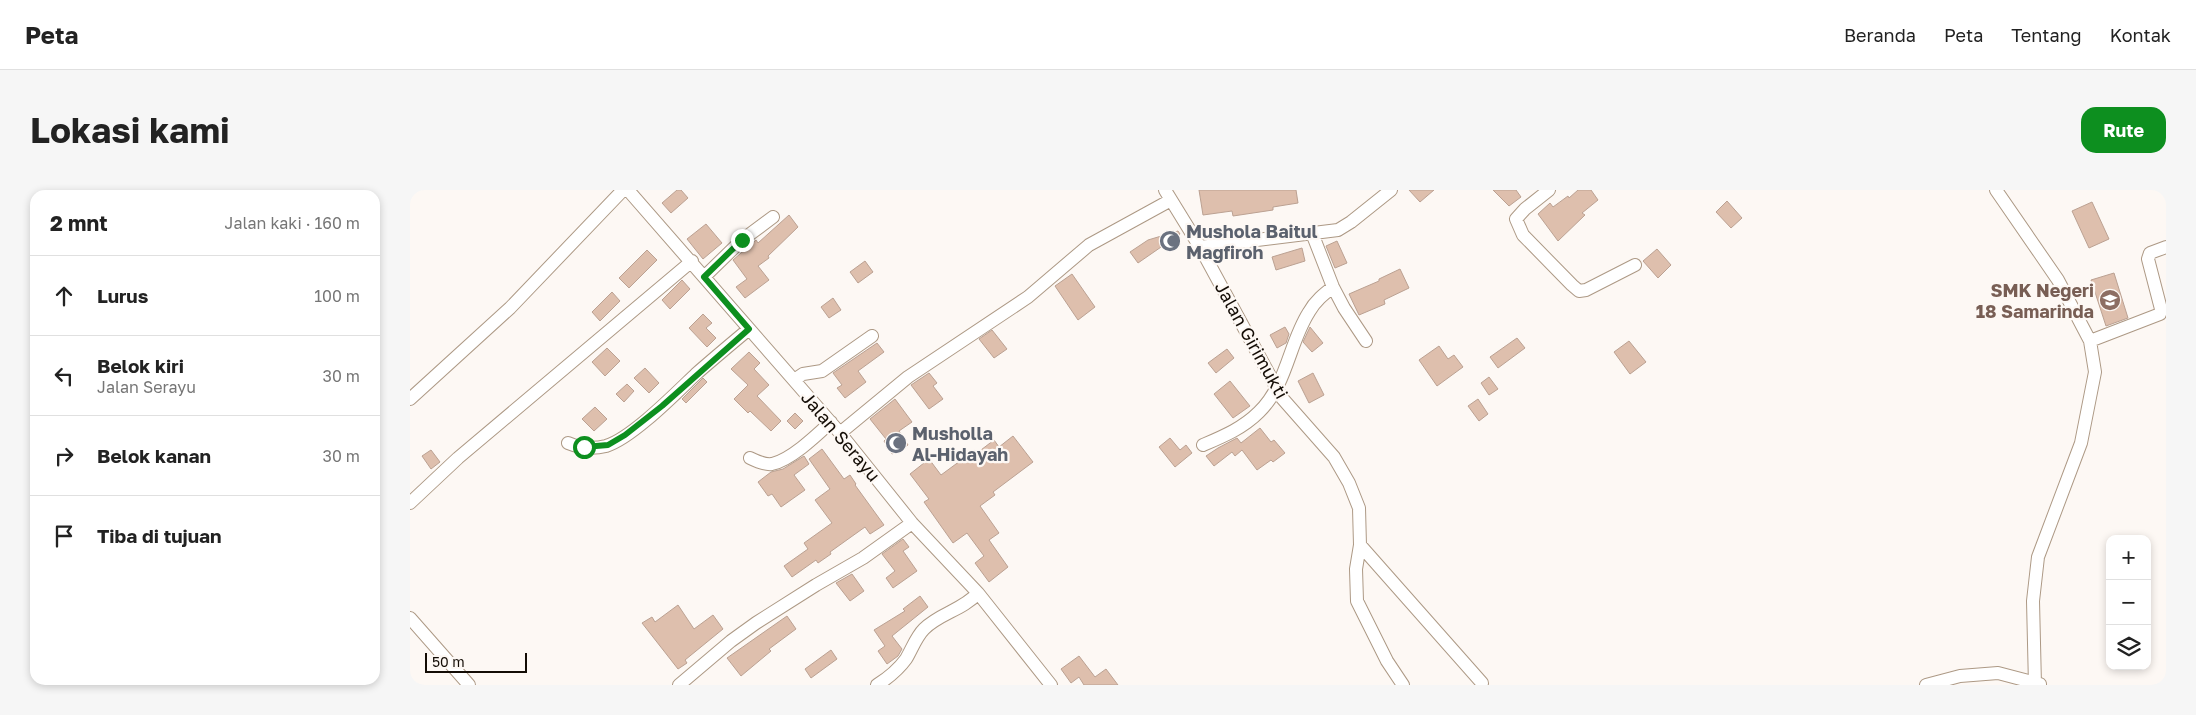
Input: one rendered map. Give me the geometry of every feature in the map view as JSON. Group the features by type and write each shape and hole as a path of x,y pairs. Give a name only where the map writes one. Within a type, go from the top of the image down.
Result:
{"street":[{"path":"410,399 510,308 623,190"},
{"name":"Jalan Serayu","path":"628,190 831,422 912,523 978,593 1052,685"},
{"path":"1200,247 1338,230 1391,190"},
{"path":"1549,190 1525,209 1516,219 1523,235 1572,285 1580,291 1586,290 1635,265"},
{"path":"1926,685 1960,676 1998,673 2038,684 2033,601 2038,557 2081,443 2094,372 2090,341 2058,280 1996,190"},
{"path":"840,433 908,376 1028,297 1089,245 1168,195"},
{"name":"Jalan Girimukti","path":"1168,195 1200,247 1276,389 1334,457 1349,483 1359,508 1360,545 1356,569 1357,601 1387,661 1403,685"},
{"path":"704,277 742,240 773,217"},
{"path":"1312,233 1333,287 1344,308 1366,341"},
{"path":"2090,341 2163,313 2148,259 2150,253 2166,247"},
{"path":"410,503 471,446 692,261"},
{"path":"1203,445 1233,432 1261,410 1276,389 1309,312 1320,298 1333,287"},
{"path":"568,443 578,446 597,447 608,445 625,435 662,406 749,329"},
{"path":"794,380 803,374 822,371 872,336"},
{"path":"750,458 760,463 774,464 791,454 831,422"},
{"path":"679,685 731,641 756,623 816,584 863,558 912,523"},
{"path":"1360,545 1482,682"},
{"path":"877,685 901,664 922,631 929,624 972,600 978,593"},
{"path":"410,618 469,685"}],"building":[{"path":"677,190 681,190 688,198 671,213 662,203"},
{"path":"1199,190 1296,190 1298,203 1273,207 1273,210 1233,216 1232,211 1203,215"},
{"path":"1409,190 1434,190 1420,202"},
{"path":"1493,190 1516,190 1521,197 1509,206"},
{"path":"1578,190 1591,190 1598,200 1582,213 1585,215 1558,241 1538,214 1550,203 1553,207 1568,196 1569,198"},
{"path":"1727,201 1742,218 1731,228 1716,212"},
{"path":"2092,202 2109,239 2089,248 2072,211"},
{"path":"789,215 798,227 768,256 769,258 758,266 769,280 745,298 736,287 747,279 733,260 756,240 758,243"},
{"path":"706,224 722,243 703,259 687,239"},
{"path":"1178,231 1180,234 1175,237 1179,246 1166,250 1164,245 1138,263 1130,252 1148,240"},
{"path":"1337,241 1347,263 1335,268 1326,246"},
{"path":"1302,248 1305,261 1276,270 1272,257"},
{"path":"1657,249 1671,265 1658,278 1643,261"},
{"path":"647,250 657,260 629,288 619,278"},
{"path":"865,261 873,272 858,283 850,272"},
{"path":"1400,269 1409,288 1384,300 1385,304 1359,315 1349,294 1379,281 1379,279"},
{"name":"SMK Negeri 18 Samarinda","path":"2114,273 2128,318 2106,326 2091,280"},
{"path":"1072,274 1095,307 1078,320 1055,286"},
{"path":"682,280 690,289 670,309 662,300"},
{"path":"612,292 620,301 600,321 592,312"},
{"path":"833,298 841,310 829,318 821,307"},
{"path":"703,314 712,323 706,328 716,338 707,347 689,328"},
{"path":"1285,327 1289,334 1286,343 1277,348 1270,335"},
{"path":"1310,327 1323,343 1312,352 1303,342"},
{"path":"992,330 1007,349 994,358 979,339"},
{"path":"1517,338 1525,348 1498,368 1490,357"},
{"path":"1629,341 1646,362 1630,374 1614,352"},
{"path":"877,343 884,352 858,371 866,382 845,398 837,388 842,385 833,373"},
{"path":"1439,346 1448,359 1454,355 1463,367 1437,386 1419,360"},
{"path":"607,348 620,361 605,376 592,362"},
{"path":"1227,349 1234,358 1216,373 1208,363"},
{"path":"749,352 760,363 754,369 769,385 757,396 781,421 771,431 734,399 748,385 731,369"},
{"path":"645,368 659,383 649,393 634,378"},
{"path":"929,373 937,383 933,386 943,399 929,409 911,385"},
{"path":"1313,373 1324,395 1309,403 1298,381"},
{"path":"1489,377 1498,389 1489,395 1481,383"},
{"path":"703,378 707,382 686,403 682,399"},
{"path":"1230,381 1250,406 1233,418 1214,394"},
{"path":"627,384 634,391 624,402 616,394"},
{"path":"895,399 912,422 899,431 908,445 892,454 884,441 886,439 870,419"},
{"path":"1478,399 1488,414 1479,421 1468,406"},
{"path":"595,407 607,419 594,431 582,419"},
{"path":"795,413 803,421 795,429 787,421"},
{"path":"1260,428 1271,442 1274,440 1285,453 1273,462 1271,460 1257,470 1242,450 1235,456 1232,452 1214,466 1206,456 1237,438 1241,443"},
{"path":"1013,436 1033,462 993,492 995,495 980,506 999,533 989,540 1008,567 989,582 975,563 984,556 967,533 953,543 924,502 929,499 910,474 929,459 941,475 975,450 977,453 994,440 999,447"},
{"path":"1170,438 1180,450 1186,445 1192,453 1175,467 1159,447"},
{"path":"822,449 844,479 850,475 884,525 870,534 865,527 818,563 816,560 792,577 784,566 808,549 804,543 832,523 815,500 830,489 809,459"},
{"path":"431,450 440,462 431,469 422,456"},
{"path":"804,456 809,464 794,475 805,490 781,507 772,494 768,496 758,482 771,472 783,469"},
{"path":"903,539 909,547 903,551 917,571 893,588 886,578 895,571 882,554"},
{"path":"852,574 864,591 850,601 836,583"},
{"path":"920,596 928,607 892,636 902,649 898,656 887,664 878,651 885,646 874,630 905,611 903,609"},
{"path":"678,605 694,629 713,615 723,629 685,660 687,663 678,669 642,623 652,617 655,622"},
{"path":"787,616 796,629 769,649 771,651 741,676 727,658"},
{"path":"831,650 837,659 811,678 805,669"},
{"path":"1079,656 1095,677 1106,669 1118,685 1084,685 1079,677 1071,683 1061,669"}],"place":[{"name":"Mushola Baitul Magfiroh","path":"1170,241"},
{"name":"SMK Negeri 18 Samarinda","path":"2110,300"},
{"name":"Musholla Al-Hidayah","path":"896,443"}],"route":[{"path":"584,447 608,445 625,435 662,406 698,372 749,329 704,277 742,240"}]}
